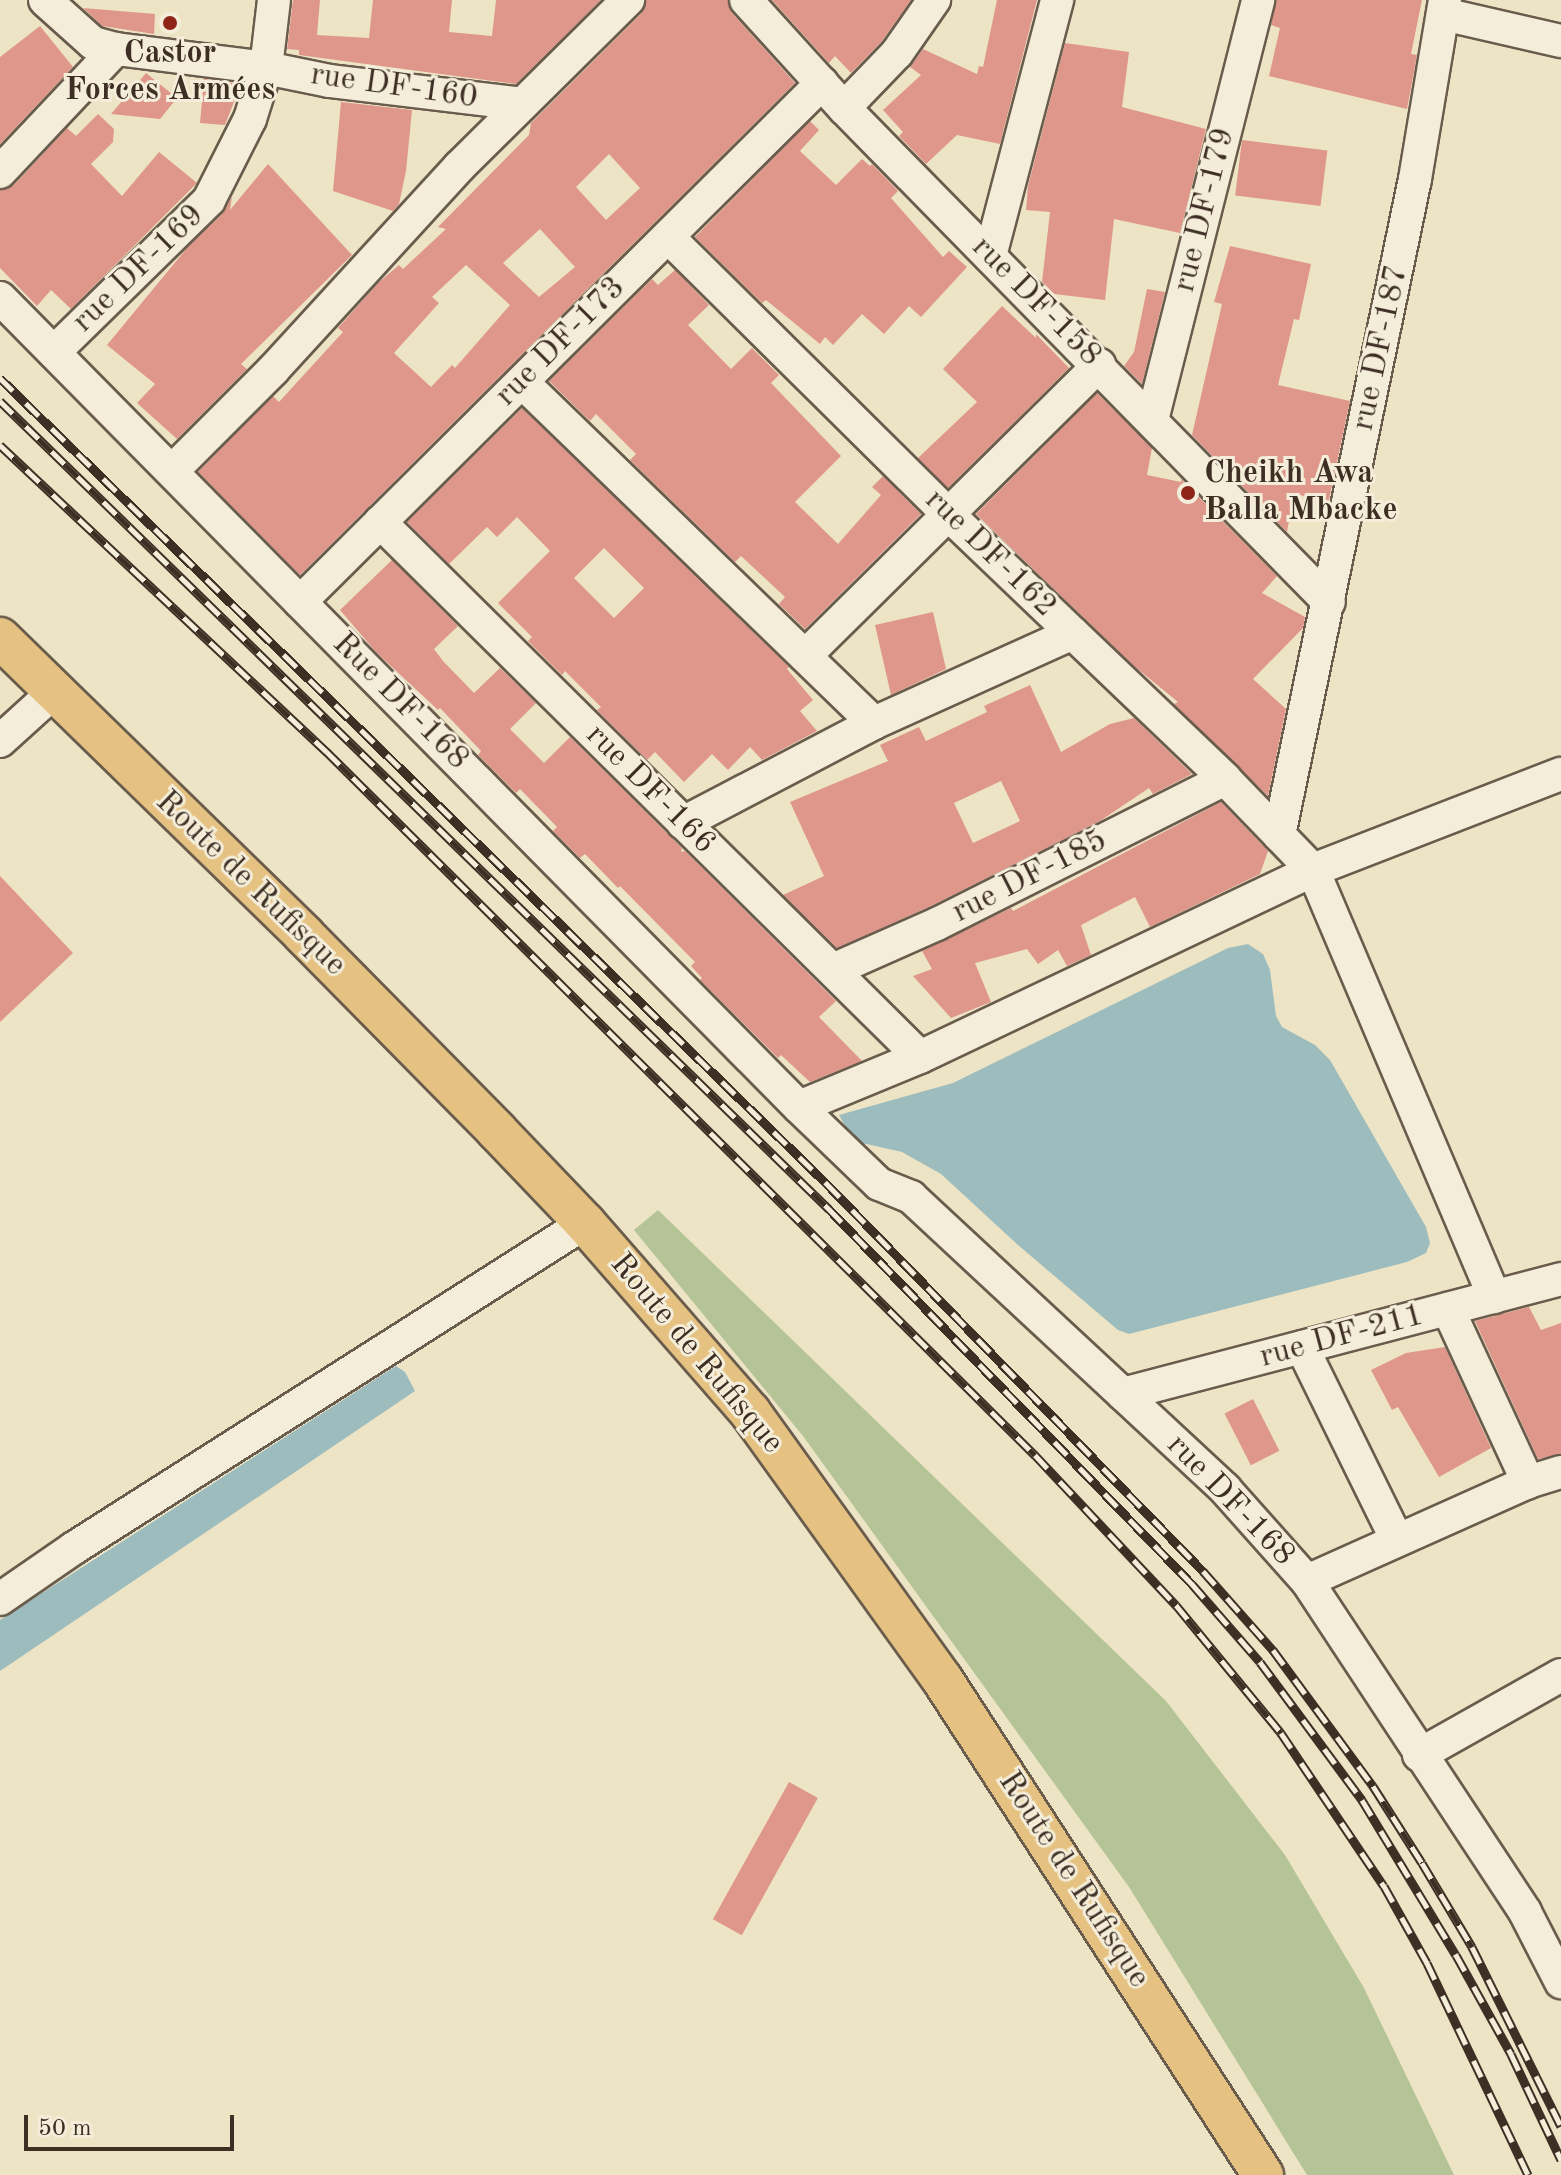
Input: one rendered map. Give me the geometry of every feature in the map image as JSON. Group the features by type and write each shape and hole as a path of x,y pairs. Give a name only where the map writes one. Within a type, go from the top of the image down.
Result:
{"main road":[{"name":"Route de Rufisque","path":"0,638 304,935 585,1223 750,1412 942,1679 1263,2175"}],"street":[{"name":"rue DF-160","path":"45,0 93,43 116,49 266,68 330,81 522,104"},
{"name":"rue DF-169","path":"54,352 209,200 250,119 266,68 274,0"},
{"path":"172,471 273,370 419,209 628,0"},
{"name":"rue DF-158","path":"746,0 844,108 1329,602"},
{"path":"844,108 897,53 934,0"},
{"path":"990,256 1057,0"},
{"name":"rue DF-179","path":"1152,420 1258,0"},
{"path":"1444,7 1561,41"},
{"name":"rue DF-187","path":"1279,835 1415,179 1444,7"},
{"path":"0,172 116,49"},
{"name":"rue DF-173","path":"300,602 822,83"},
{"name":"rue DF-162","path":"668,237 948,514 1225,779 1313,870"},
{"name":"Rue DF-168","path":"0,298 799,1107"},
{"path":"805,656 1099,365"},
{"path":"522,382 874,723"},
{"name":"rue DF-166","path":"380,522 920,1057"},
{"path":"683,823 874,723 1073,633"},
{"path":"0,741 54,692"},
{"path":"799,1107 920,1057 1313,870 1561,774"},
{"name":"rue DF-185","path":"833,970 937,924 1225,779"},
{"path":"1313,870 1494,1297"},
{"name":"rue DF-168","path":"799,1107 879,1184 911,1197 1225,1489 1307,1581 1525,1912 1561,1982"},
{"path":"0,1599 74,1548 585,1223"},
{"name":"rue DF-211","path":"1123,1394 1561,1279"},
{"path":"1448,1309 1528,1482"},
{"path":"1302,1347 1397,1540"},
{"path":"1307,1581 1528,1482 1561,1472"},
{"path":"1419,1755 1561,1675"}],"green space":[{"path":"658,1210 1166,1701 1285,1855 1364,1988 1454,2175 1307,2175 1129,1887 803,1436 634,1230"}],"water":[{"path":"1248,944 1263,954 1270,970 1276,1016 1282,1027 1315,1045 1330,1060 1426,1227 1430,1243 1426,1253 1407,1262 1129,1334 1118,1330 1018,1245 941,1174 902,1152 853,1141 839,1115 953,1083 1228,948"},
{"path":"396,1366 405,1372 415,1391 0,1671 0,1620"}],"building":[{"path":"293,0 320,0 317,35 369,38 373,0 452,0 449,32 492,36 496,0 601,0 516,84 299,55 299,50 287,49"},
{"path":"646,0 728,0 732,13 795,83 300,575 198,472 273,396 279,402 343,332 338,328 378,283 399,265 403,269 446,229 438,227 529,135 531,123 641,14","holes":["609,154 640,188 606,220 576,187","540,229 575,267 539,297 503,263","466,265 510,305 455,368 452,365 431,387 394,353 439,303 432,297"]},
{"path":"772,0 911,0 882,41 851,73 835,56 829,63"},
{"path":"997,0 1037,0 1000,144 957,135 926,164 899,136 903,132 883,110 921,75 910,67 923,49 977,74 979,66 983,67"},
{"path":"1276,0 1422,0 1411,54 1417,55 1407,109 1269,76 1280,28 1271,25"},
{"path":"83,8 155,14 154,34 102,26"},
{"path":"40,26 73,67 0,144 0,57"},
{"path":"1065,43 1129,52 1122,107 1206,129 1180,233 1114,219 1105,300 1054,294 1042,282 1050,212 1026,210 1028,186"},
{"path":"146,73 177,98 160,119 111,114"},
{"path":"204,79 241,84 225,125 200,123"},
{"path":"341,102 412,110 406,171 399,204 393,211 333,191"},
{"path":"98,114 114,129 113,142 91,164 122,196 159,152 197,183 71,309 51,290 37,306 0,268 0,190 14,185 67,128 76,136"},
{"path":"810,121 819,130 800,151 836,185 862,159 870,166 872,164 898,191 891,198 943,257 949,251 967,267 921,317 909,306 884,334 862,314 833,345 825,337 820,344 766,300 762,303 695,237"},
{"path":"1242,140 1327,150 1321,206 1235,196"},
{"path":"268,164 352,255 241,364 247,369 177,439 137,403 155,384 107,345 187,248 223,213 232,197 230,210"},
{"path":"1230,246 1311,264 1299,320 1294,319 1278,385 1350,401 1328,504 1294,493 1287,532 1192,435 1222,304 1214,302"},
{"path":"675,270 709,305 688,325 731,369 752,348 779,375 771,383 841,456 795,502 838,544 881,495 872,487 883,476 921,514 805,629 779,604 785,597 741,556 735,562 630,460 636,454 596,414 590,421 549,381 652,279 658,285"},
{"path":"1147,289 1165,292 1142,384 1124,366 1134,352"},
{"path":"1002,306 1036,338 1036,334 1069,368 948,488 918,458 977,402 943,369"},
{"path":"1097,393 1152,448 1147,475 1181,482 1181,479 1277,576 1262,593 1305,617 1303,628 1253,679 1286,709 1268,796 1174,704 1178,702 1134,666 976,514"},
{"path":"522,408 789,667 787,669 813,700 800,711 817,731 762,760 750,747 728,770 712,754 684,782 655,752 647,760 597,710 601,707 565,671 562,675 528,641 532,637 498,603 550,551 517,517 497,537 487,527 449,564 407,522","holes":["604,548 644,588 614,618 574,578"]},
{"path":"392,560 458,626 434,649 443,661 474,693 500,668 536,703 510,729 544,763 570,737 682,848 681,852 685,851 836,1001 819,1017 862,1061 810,1082 781,1055 778,1058 700,980 702,978 691,966 695,962 620,886 618,888 585,854 580,858 553,831 557,827 520,789 516,793 478,755 481,751 440,708 438,710 376,652 340,610"},
{"path":"933,612 946,669 891,695 875,625"},
{"path":"1030,685 1061,752 1110,724 1134,718 1192,774 1153,794 1149,788 1100,821 929,907 837,948 783,895 824,876 790,802 888,761 880,745 919,727 926,741 987,712 984,706","holes":["1001,781 1020,821 973,843 954,803"]},
{"path":"1221,802 1268,851 1260,874 1150,927 1135,897 1081,925 1091,955 1067,966 1058,950 1038,964 1027,949 975,963 991,1002 951,1018 913,976 932,969 922,951 1011,908 1013,911"},
{"path":"0,876 73,953 0,1022"},
{"path":"1529,1307 1541,1330 1561,1323 1561,1454 1538,1459 1475,1321"},
{"path":"1445,1347 1491,1448 1439,1477 1398,1407 1392,1410 1371,1370 1406,1353"},
{"path":"1253,1399 1279,1451 1251,1465 1224,1414"},
{"path":"789,1782 818,1798 742,1935 713,1919"}],"railway":[{"path":"0,378 827,1184 1203,1571 1273,1650 1373,1786 1472,1947 1561,2126"},
{"path":"0,401 829,1209 1192,1584 1260,1662 1362,1800 1456,1955 1511,2054 1561,2160"},
{"path":"0,445 327,752 1035,1455 1176,1605 1281,1733 1384,1886 1427,1963 1528,2175"}],"place":[{"name":"Castor Forces Armées","path":"170,23"},
{"name":"Cheikh Awa Balla Mbacke","path":"1188,493"}]}
